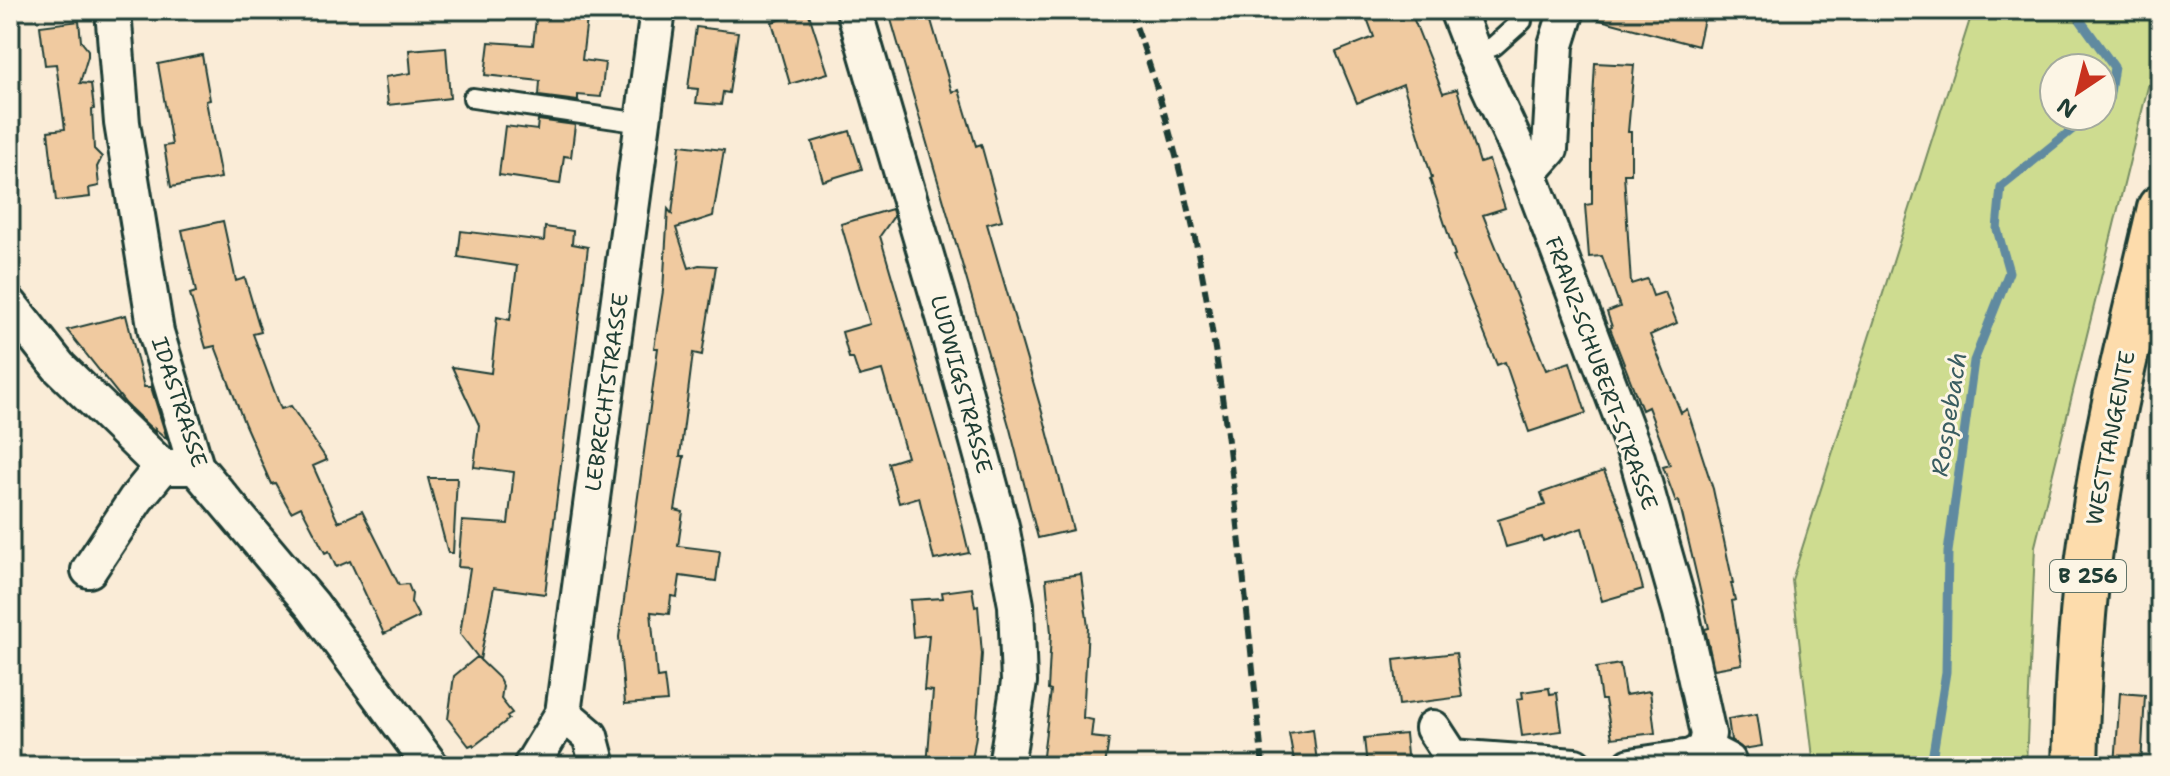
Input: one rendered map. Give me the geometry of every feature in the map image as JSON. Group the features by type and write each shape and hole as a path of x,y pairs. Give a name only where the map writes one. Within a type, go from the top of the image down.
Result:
{"main road":[{"name":"WESTTANGENTE","path":"2075,766 2077,681 2092,535 2118,389 2160,208"}],"street":[{"name":"IDASTRASSE","path":"113,10 122,123 156,332 196,467 313,606 431,766"},
{"name":"LEBRECHTSTRASSE","path":"531,766 563,713 658,10"},
{"name":"LUDWIGSTRASSE","path":"854,10 945,320 1001,526 1016,605 1019,682 1006,766"},
{"name":"FRANZ-SCHUBERT-STRASSE","path":"1457,10 1529,173 1637,458 1681,612 1708,734 1717,757 1691,757 1631,766"},
{"path":"1529,173 1550,149 1556,45 1567,10"},
{"path":"10,305 59,367 162,467 196,467"},
{"path":"89,570 136,499 162,467"},
{"path":"563,713 590,736 598,766"},
{"path":"1433,728 1452,757 1575,766"}],"lane":[{"path":"1474,54 1494,46 1522,21 1521,10"},
{"path":"473,98 642,123"}],"green space":[{"path":"1973,10 2160,10 2160,38 2035,546 2026,766 1814,766 1792,580"}],"building":[{"path":"537,10 588,10 582,60 605,63 601,97 578,95 578,101 539,96 540,81 485,75 489,42 533,45"},
{"path":"910,10 928,10 952,92 959,90 976,146 981,144 1002,220 987,224 1073,530 1038,538 1010,429 890,16"},
{"path":"1364,10 1410,10 1443,93 1457,89 1480,163 1489,160 1505,208 1483,215 1546,370 1570,362 1586,413 1529,432 1505,362 1497,365 1453,256 1403,84 1357,103 1336,52 1374,37"},
{"path":"1594,10 1706,10 1698,46 1593,18"},
{"path":"808,11 828,73 790,84 772,22"},
{"path":"79,21 81,41 88,50 80,83 91,84 94,149 102,157 97,167 99,186 89,188 90,197 56,201 48,131 65,129 56,64 45,65 40,26"},
{"path":"696,27 738,32 729,93 723,92 721,105 696,103 698,89 688,88"},
{"path":"446,47 450,98 388,105 385,77 411,73 409,50"},
{"path":"202,55 210,100 206,101 221,178 171,187 164,146 172,145 158,64"},
{"path":"1595,63 1634,65 1628,132 1631,132 1631,174 1624,174 1631,284 1647,279 1653,296 1665,292 1677,323 1650,335 1681,413 1687,409 1713,489 1733,583 1735,600 1732,601 1742,664 1714,669 1705,629 1709,628 1679,501 1676,502 1663,467 1670,465 1648,407 1642,410 1610,328 1607,312 1620,307 1602,256 1589,257 1585,205 1592,204"},
{"path":"538,120 575,125 571,157 564,156 560,184 499,175 505,126 537,130"},
{"path":"850,131 862,169 823,181 812,142"},
{"path":"680,145 724,150 713,216 676,228 689,268 716,266 702,355 693,353 680,456 684,456 675,510 683,512 678,546 720,551 716,581 680,576 677,597 671,596 669,614 651,612 657,678 664,677 667,701 625,704 619,637 658,348 654,348 663,291 668,209 672,214"},
{"path":"892,209 894,216 880,236 953,486 969,553 934,560 919,497 899,503 888,463 907,457 882,370 859,376 853,358 849,358 842,332 870,324 841,224"},
{"path":"223,221 236,281 245,278 261,332 253,334 281,409 291,406 327,460 313,466 338,522 362,511 399,585 408,584 412,594 411,602 419,617 384,634 350,561 336,567 329,551 325,553 301,507 291,512 275,483 271,484 215,346 206,348 190,294 196,292 182,230"},
{"path":"545,227 573,231 572,244 588,247 545,594 494,587 480,660 460,634 470,568 458,567 462,521 508,524 514,472 474,467 479,425 452,367 491,373 497,317 510,320 517,266 458,257 461,231 544,241"},
{"path":"126,315 144,387 151,387 167,439 155,429 156,433 126,404 67,330"},
{"path":"1604,471 1624,519 1643,589 1602,601 1582,528 1543,541 1542,537 1506,547 1498,520 1545,505 1541,493"},
{"path":"428,478 457,478 453,553 448,553"},
{"path":"1081,574 1088,627 1083,718 1093,720 1091,737 1109,739 1105,766 1042,764 1051,691 1048,690 1051,633 1046,579"},
{"path":"972,588 975,607 978,606 982,654 971,766 927,766 933,691 924,690 929,635 913,637 910,600 943,598 942,592"},
{"path":"1456,653 1462,697 1399,705 1394,660"},
{"path":"477,657 499,678 503,686 501,699 512,713 507,716 509,719 474,746 469,746 448,719 454,676"},
{"path":"1620,664 1625,695 1650,691 1655,733 1612,738 1596,668"},
{"path":"1549,688 1550,694 1557,693 1562,731 1522,736 1517,699 1523,698 1522,692"},
{"path":"2120,693 2145,695 2141,766 2115,766"},
{"path":"1757,714 1762,746 1743,749 1731,740 1728,719"},
{"path":"1313,729 1317,763 1295,766 1289,733"},
{"path":"1405,734 1408,766 1367,766 1364,738"}],"waterway":[{"name":"Rospebach","path":"2073,10 2103,52"},
{"name":"Rospebach","path":"1931,766 1946,672 1948,552 1974,361 2009,272 1997,229 2001,187 2069,132"}],"railway":[{"path":"1130,10 1161,101 1205,288 1233,479 1263,766"}]}
